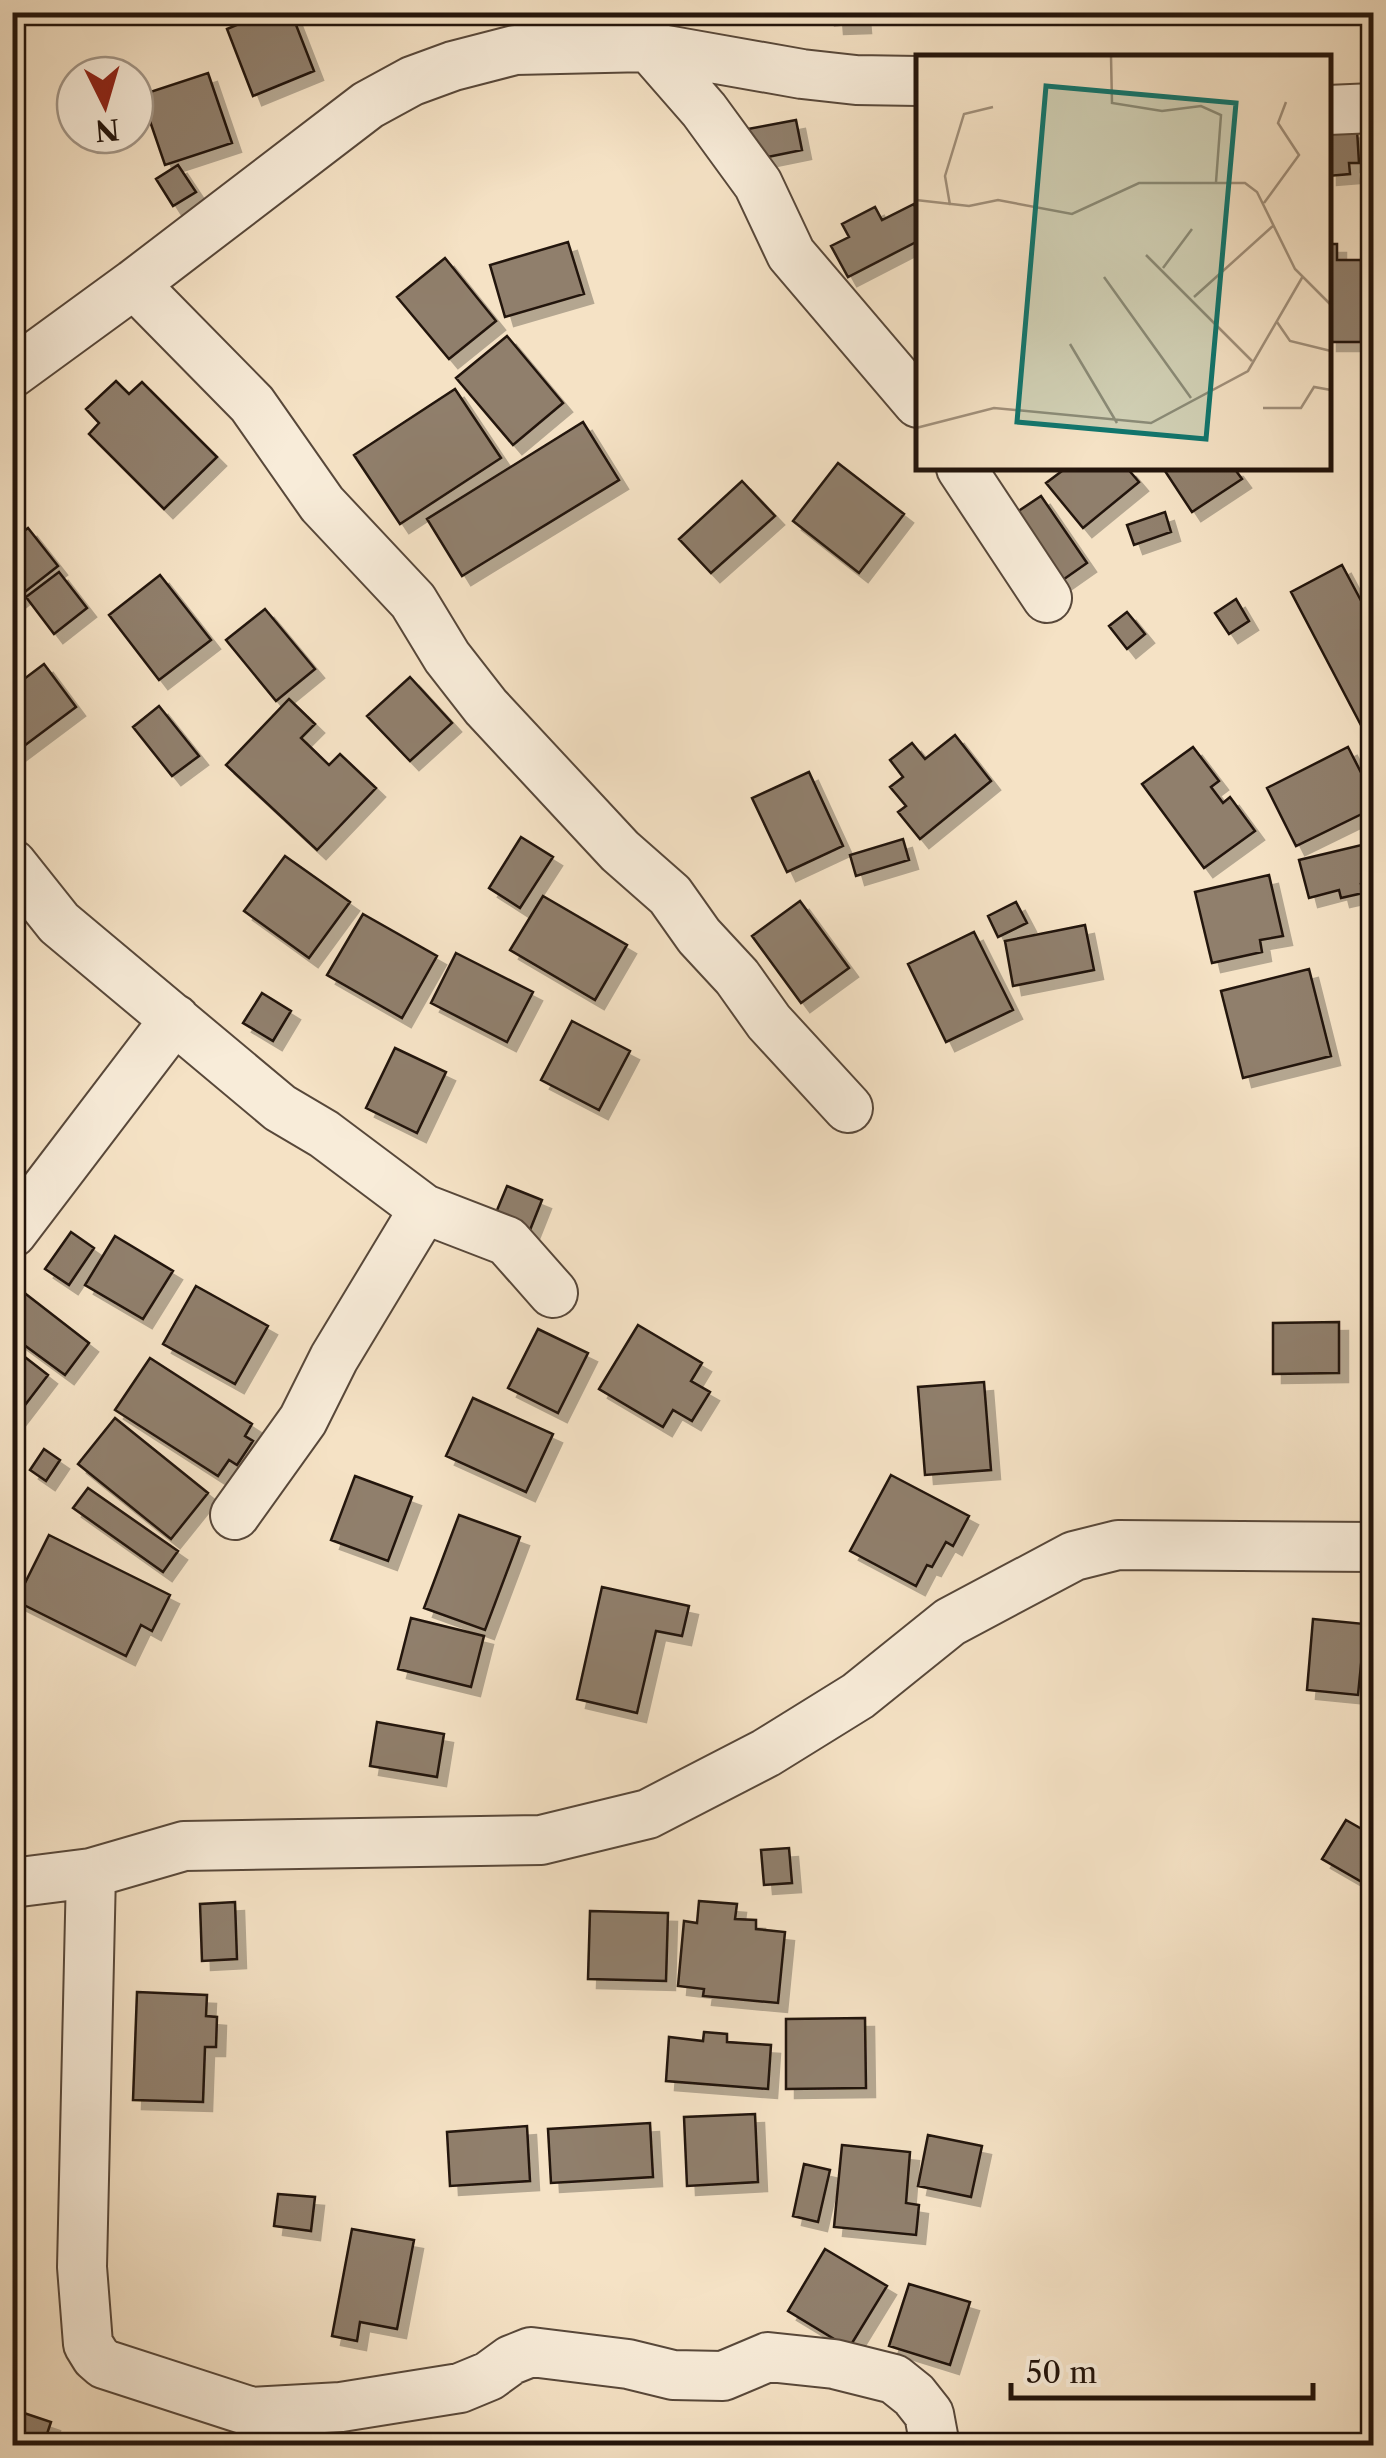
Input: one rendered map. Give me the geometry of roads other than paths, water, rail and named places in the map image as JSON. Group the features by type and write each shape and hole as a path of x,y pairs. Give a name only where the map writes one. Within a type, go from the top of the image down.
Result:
{"street":[{"path":"648,47 704,110 758,184 790,254 916,402"},
{"path":"12,373 368,105 412,81 516,50 648,47 802,74 916,81"},
{"path":"1331,110 1374,108"},
{"path":"134,284 252,404 322,504 413,601 447,657 486,707 620,851 670,895 700,936 737,976 769,1022 848,1108"},
{"path":"962,470 1047,598"},
{"path":"12,864 59,923 280,1108 324,1134 424,1209 507,1241 553,1293"},
{"path":"12,1233 176,1019"},
{"path":"235,1515 303,1420 334,1358 424,1209"},
{"path":"12,1883 92,1873 184,1846 542,1840 648,1814 766,1752 858,1696 950,1622 1074,1556 1118,1545 1374,1547"},
{"path":"92,1873 82,2267 88,2344 104,2364 252,2412 341,2407 460,2388 530,2352 628,2364 672,2375 723,2376 768,2357 834,2364 894,2380 929,2414 935,2446"}]}
